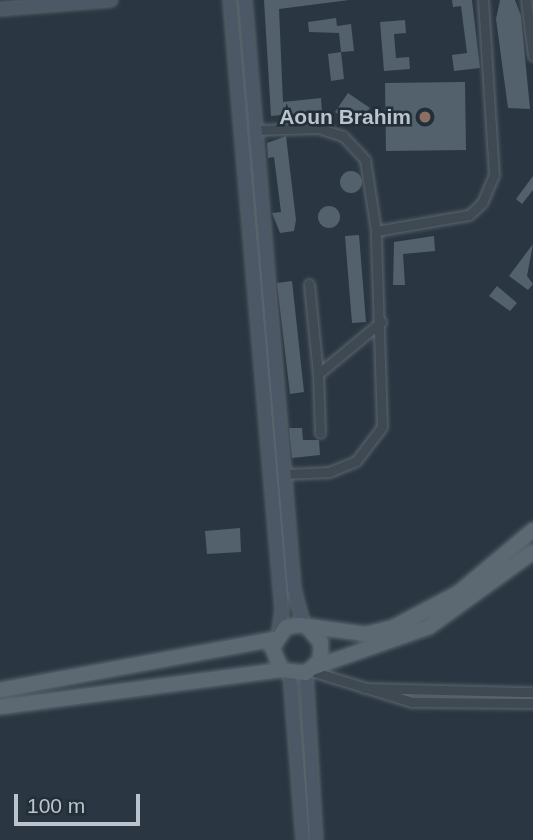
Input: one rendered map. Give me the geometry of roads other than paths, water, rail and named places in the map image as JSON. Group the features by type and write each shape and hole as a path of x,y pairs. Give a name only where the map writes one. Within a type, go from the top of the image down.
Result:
{"main road":[{"path":"0,9 110,0"},
{"path":"230,0 282,610 272,656 286,672 303,840"},
{"path":"245,0 294,589 306,627 321,643 311,670 316,840"},
{"path":"0,690 276,636 306,627 366,634 394,627 458,593 533,530"},
{"path":"0,708 311,670 429,627 533,552"}],"street":[{"path":"376,231 453,222 482,204 495,153 483,0"},
{"path":"526,0 533,56"},
{"path":"257,130 318,128 343,136 365,160 376,231 381,323 382,427 356,461 329,472 286,474"},
{"path":"309,284 318,374 320,433"},
{"path":"318,374 381,323"},
{"path":"311,670 412,702 533,703"},
{"path":"363,688 533,692"}],"place":[{"name":"Aoun Brahim","path":"425,117"}]}
